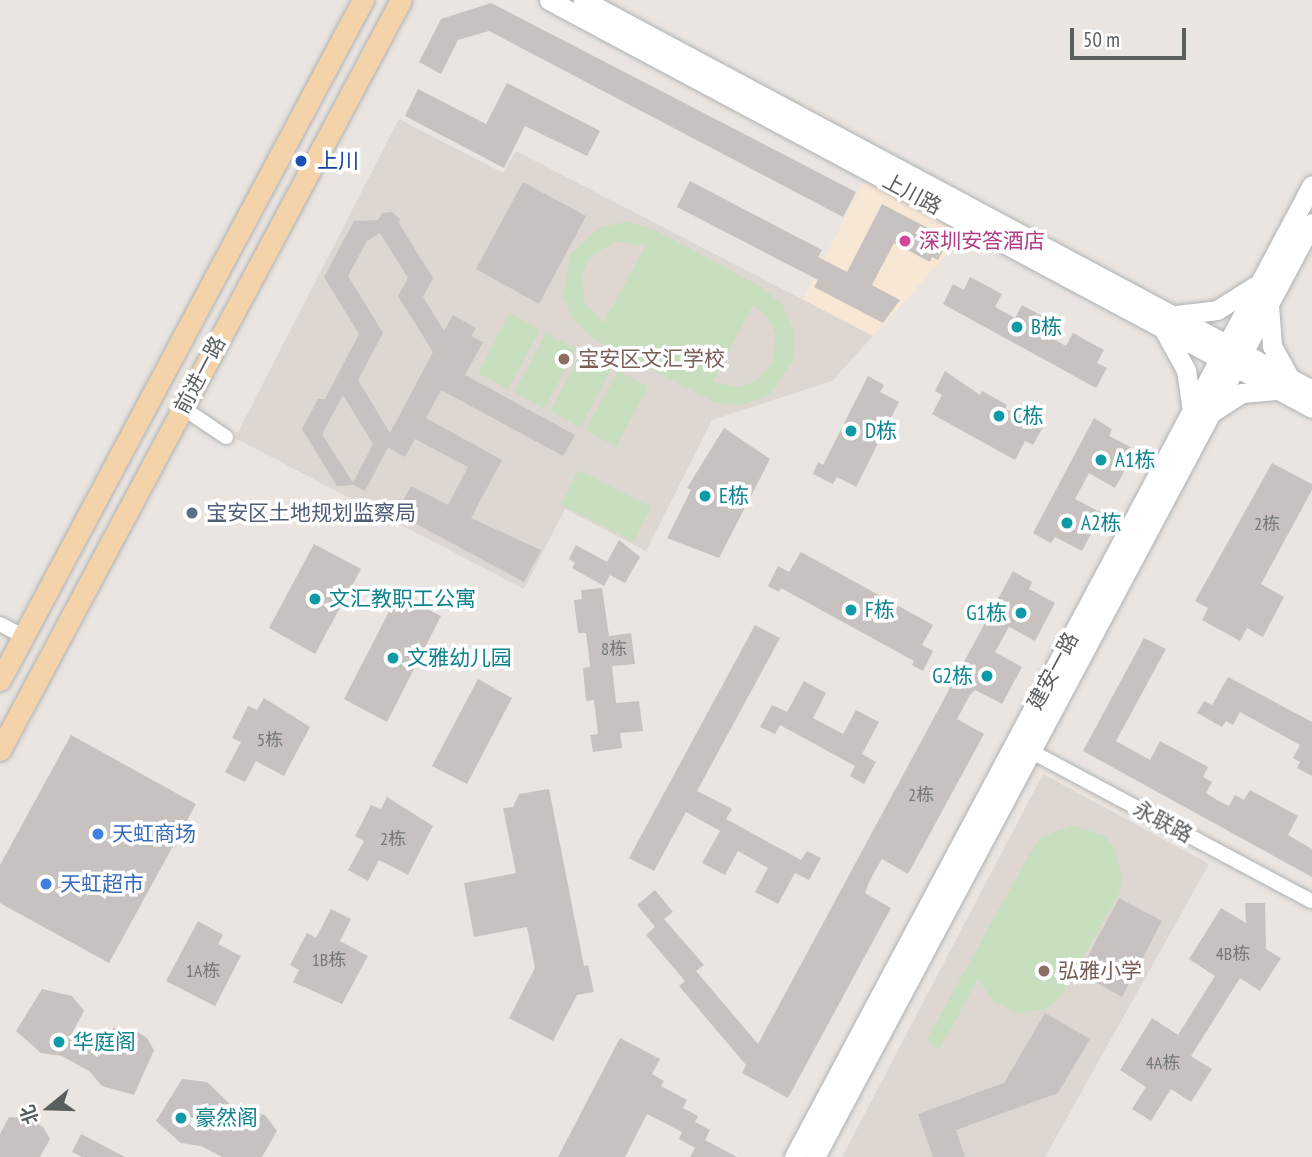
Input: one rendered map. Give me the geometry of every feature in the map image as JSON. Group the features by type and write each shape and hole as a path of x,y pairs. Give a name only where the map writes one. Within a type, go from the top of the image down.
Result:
{"main road":[{"name":"前进一路","path":"0,680 363,0"},
{"name":"前进一路","path":"0,750 401,0"},
{"name":"上川路","path":"549,0 1167,321"},
{"name":"上川路","path":"583,0 1284,384 1312,408"},
{"name":"建安一路","path":"815,1157 1023,747 1231,356 1261,281 1312,185"},
{"name":"建安一路","path":"1231,356 1270,302 1312,223"},
{"path":"1261,281 1217,310 1167,321 1200,414 1242,393 1284,384 1272,345 1270,302"},
{"name":"上川路","path":"1284,384 1312,390"},
{"name":"建安一路","path":"794,1157 1023,747"}],"street":[{"path":"183,408 226,437"},
{"path":"0,624 23,636"},
{"name":"永联路","path":"1023,747 1312,901"}],"shaded area":[{"name":"宝安区文汇学校","path":"399,119 503,173 516,151 873,336 832,381 712,420 646,551 565,509 524,589 235,438"},
{"path":"864,181 965,234 873,336 803,300"},
{"name":"弘雅小学","path":"1043,774 1209,864 1045,1157 842,1157"}],"green space":[{"path":"627,222 653,229 763,288 783,306 794,332 793,360 770,394 744,405 716,403 594,339 574,321 563,296 570,255 600,227","holes":["617,241 645,246 604,323 584,302 582,273 592,255","753,305 768,317 776,335 772,364 759,379 741,387 713,382"]},
{"path":"510,313 540,330 508,389 478,373"},
{"path":"546,333 576,349 544,409 514,392"},
{"path":"582,351 612,368 580,427 550,411"},
{"path":"618,371 648,387 616,447 586,430"},
{"path":"578,470 651,507 634,542 561,505"},
{"path":"1072,825 1103,835 1114,847 1122,878 1119,894 1061,997 1045,1009 1018,1013 993,1001 978,979 940,1049 926,1041 1040,838"}],"building":[{"path":"491,3 856,192 843,217 489,31 458,40 441,74 419,62 441,19"},
{"path":"507,83 600,131 587,156 525,126 504,168 405,116 418,89 486,124"},
{"path":"690,181 822,250 818,257 847,272 882,204 949,239 938,260 932,257 930,262 894,243 872,285 900,300 883,323 814,287 818,280 677,207"},
{"path":"523,182 586,216 539,304 476,269"},
{"path":"392,212 401,220 398,222 433,278 423,297 444,331 453,315 476,328 471,336 483,342 465,375 575,435 563,456 441,390 426,418 502,460 471,518 541,550 524,582 396,513 411,486 448,505 468,467 415,439 405,457 388,447 365,491 354,485 337,486 302,429 318,399 325,399 359,334 324,277 354,221 378,220 382,213","holes":["380,233 408,278 398,296 433,352 390,433 358,380 383,333 348,276 367,241","343,395 373,444 353,483 322,434"]},
{"name":"B栋","path":"970,277 1002,294 995,307 1015,318 1022,305 1053,322 1046,335 1066,346 1073,333 1104,350 1097,363 1107,368 1096,388 943,304 953,284 964,290"},
{"name":"C栋","path":"945,371 980,395 982,391 1007,405 1005,409 1044,425 1033,445 1025,441 1015,460 932,414 942,395 935,391"},
{"name":"D栋","path":"868,376 884,385 880,392 899,402 856,487 837,477 833,484 813,474 818,462 823,465"},
{"path":"1094,418 1112,429 1109,436 1136,450 1115,488 1089,473 1075,499 1102,513 1082,551 1055,537 1051,543 1033,533"},
{"name":"E栋","path":"724,428 770,459 719,558 667,538 691,490 687,488"},
{"path":"1272,463 1312,484 1312,490 1261,584 1284,597 1263,637 1247,628 1240,641 1202,620 1208,608 1195,601"},
{"path":"619,540 640,557 625,583 610,575 604,586 572,568 575,563 569,559 576,545 607,562"},
{"name":"文汇教职工公寓","path":"314,544 361,569 315,654 269,628"},
{"name":"F栋","path":"801,552 933,625 922,645 933,651 923,671 912,665 914,661 781,588 779,592 768,586 778,566 789,572"},
{"path":"1013,571 1032,582 1029,589 1055,603 1035,641 1009,627 995,652 1022,667 1002,704 975,690 970,695 957,719 984,734 908,874 882,859 870,880 865,893 891,908 788,1098 742,1073 746,1065 679,986 685,981 646,935 655,927 637,905 655,890 673,912 664,919 704,965 696,971 758,1044"},
{"path":"602,588 609,636 631,633 635,664 612,666 616,703 639,701 643,731 620,733 622,748 593,752 590,735 598,734 594,700 586,701 583,668 590,667 588,648 586,633 578,633 574,600 582,599 581,590"},
{"name":"文雅幼儿园","path":"398,594 441,616 387,722 344,699"},
{"path":"755,625 780,638 697,791 732,809 726,819 801,860 807,851 821,858 809,880 795,873 778,904 755,892 768,868 738,851 725,875 702,863 720,831 686,812 654,871 629,858"},
{"path":"1144,638 1166,649 1116,741 1150,760 1160,741 1208,767 1203,777 1212,782 1206,793 1229,806 1235,795 1244,800 1250,790 1298,816 1288,835 1312,849 1312,877 1083,751"},
{"path":"1228,677 1312,722 1312,776 1297,768 1300,762 1293,758 1300,745 1240,712 1233,725 1226,721 1222,727 1197,713 1204,701 1212,705"},
{"path":"478,679 512,698 467,784 432,766"},
{"path":"804,681 826,693 813,718 843,734 856,710 879,722 862,754 876,762 864,784 850,776 855,766 780,725 775,734 760,727 772,705 787,712"},
{"path":"264,698 310,727 284,776 256,761 245,782 225,772 241,742 232,738 248,706 257,710"},
{"name":"天虹商场","path":"71,735 196,804 109,963 0,903 0,865"},
{"path":"549,789 584,966 588,965 594,992 577,995 553,1041 509,1018 535,968 527,927 474,937 464,883 516,873 503,808 513,807 519,794"},
{"path":"387,797 433,826 408,875 379,860 368,881 348,870 364,841 355,836 371,805 381,809"},
{"path":"1119,898 1162,921 1122,997 1079,973"},
{"path":"1245,903 1265,903 1266,949 1281,958 1260,991 1240,978 1191,1056 1212,1069 1191,1102 1171,1089 1151,1121 1132,1109 1146,1087 1120,1070 1152,1018 1178,1035 1215,976 1189,959 1221,908 1246,923"},
{"path":"331,909 351,919 340,941 368,956 342,1004 293,982 299,970 290,965 307,933 316,938"},
{"path":"198,921 223,935 218,944 241,956 215,1006 166,981"},
{"name":"华庭阁","path":"42,989 72,996 84,1011 71,1035 101,1051 113,1028 133,1029 147,1038 154,1050 134,1095 102,1086 89,1071 62,1056 41,1053 16,1031"},
{"path":"1045,1013 1090,1039 1058,1093 956,1130 965,1157 933,1157 918,1114 1004,1083"},
{"path":"620,1038 660,1059 652,1074 664,1081 661,1086 687,1100 683,1108 698,1116 695,1122 710,1130 705,1140 737,1157 690,1157 695,1148 679,1139 682,1132 647,1114 625,1157 558,1157"},
{"name":"豪然阁","path":"182,1079 207,1082 234,1108 265,1115 277,1131 262,1157 222,1157 201,1146 181,1143 156,1121"},
{"path":"9,1117 28,1118 43,1127 50,1139 40,1157 0,1157 0,1134"},
{"path":"81,1134 125,1157 82,1157 72,1152"}],"place":[{"name":"上川","path":"301,161"},
{"name":"深圳安答酒店","path":"905,241"},
{"name":"B栋","path":"1017,327"},
{"name":"宝安区文汇学校","path":"564,359"},
{"name":"C栋","path":"999,416"},
{"name":"D栋","path":"851,431"},
{"name":"A1栋","path":"1101,460"},
{"name":"E栋","path":"705,496"},
{"name":"宝安区土地规划监察局","path":"192,513"},
{"name":"A2栋","path":"1067,523"},
{"name":"文汇教职工公寓","path":"315,599"},
{"name":"F栋","path":"851,610"},
{"name":"G1栋","path":"1021,613"},
{"name":"文雅幼儿园","path":"393,658"},
{"name":"G2栋","path":"987,676"},
{"name":"天虹商场","path":"98,834"},
{"name":"天虹超市","path":"46,884"},
{"name":"弘雅小学","path":"1044,971"},
{"name":"华庭阁","path":"59,1042"},
{"name":"豪然阁","path":"181,1118"}]}
